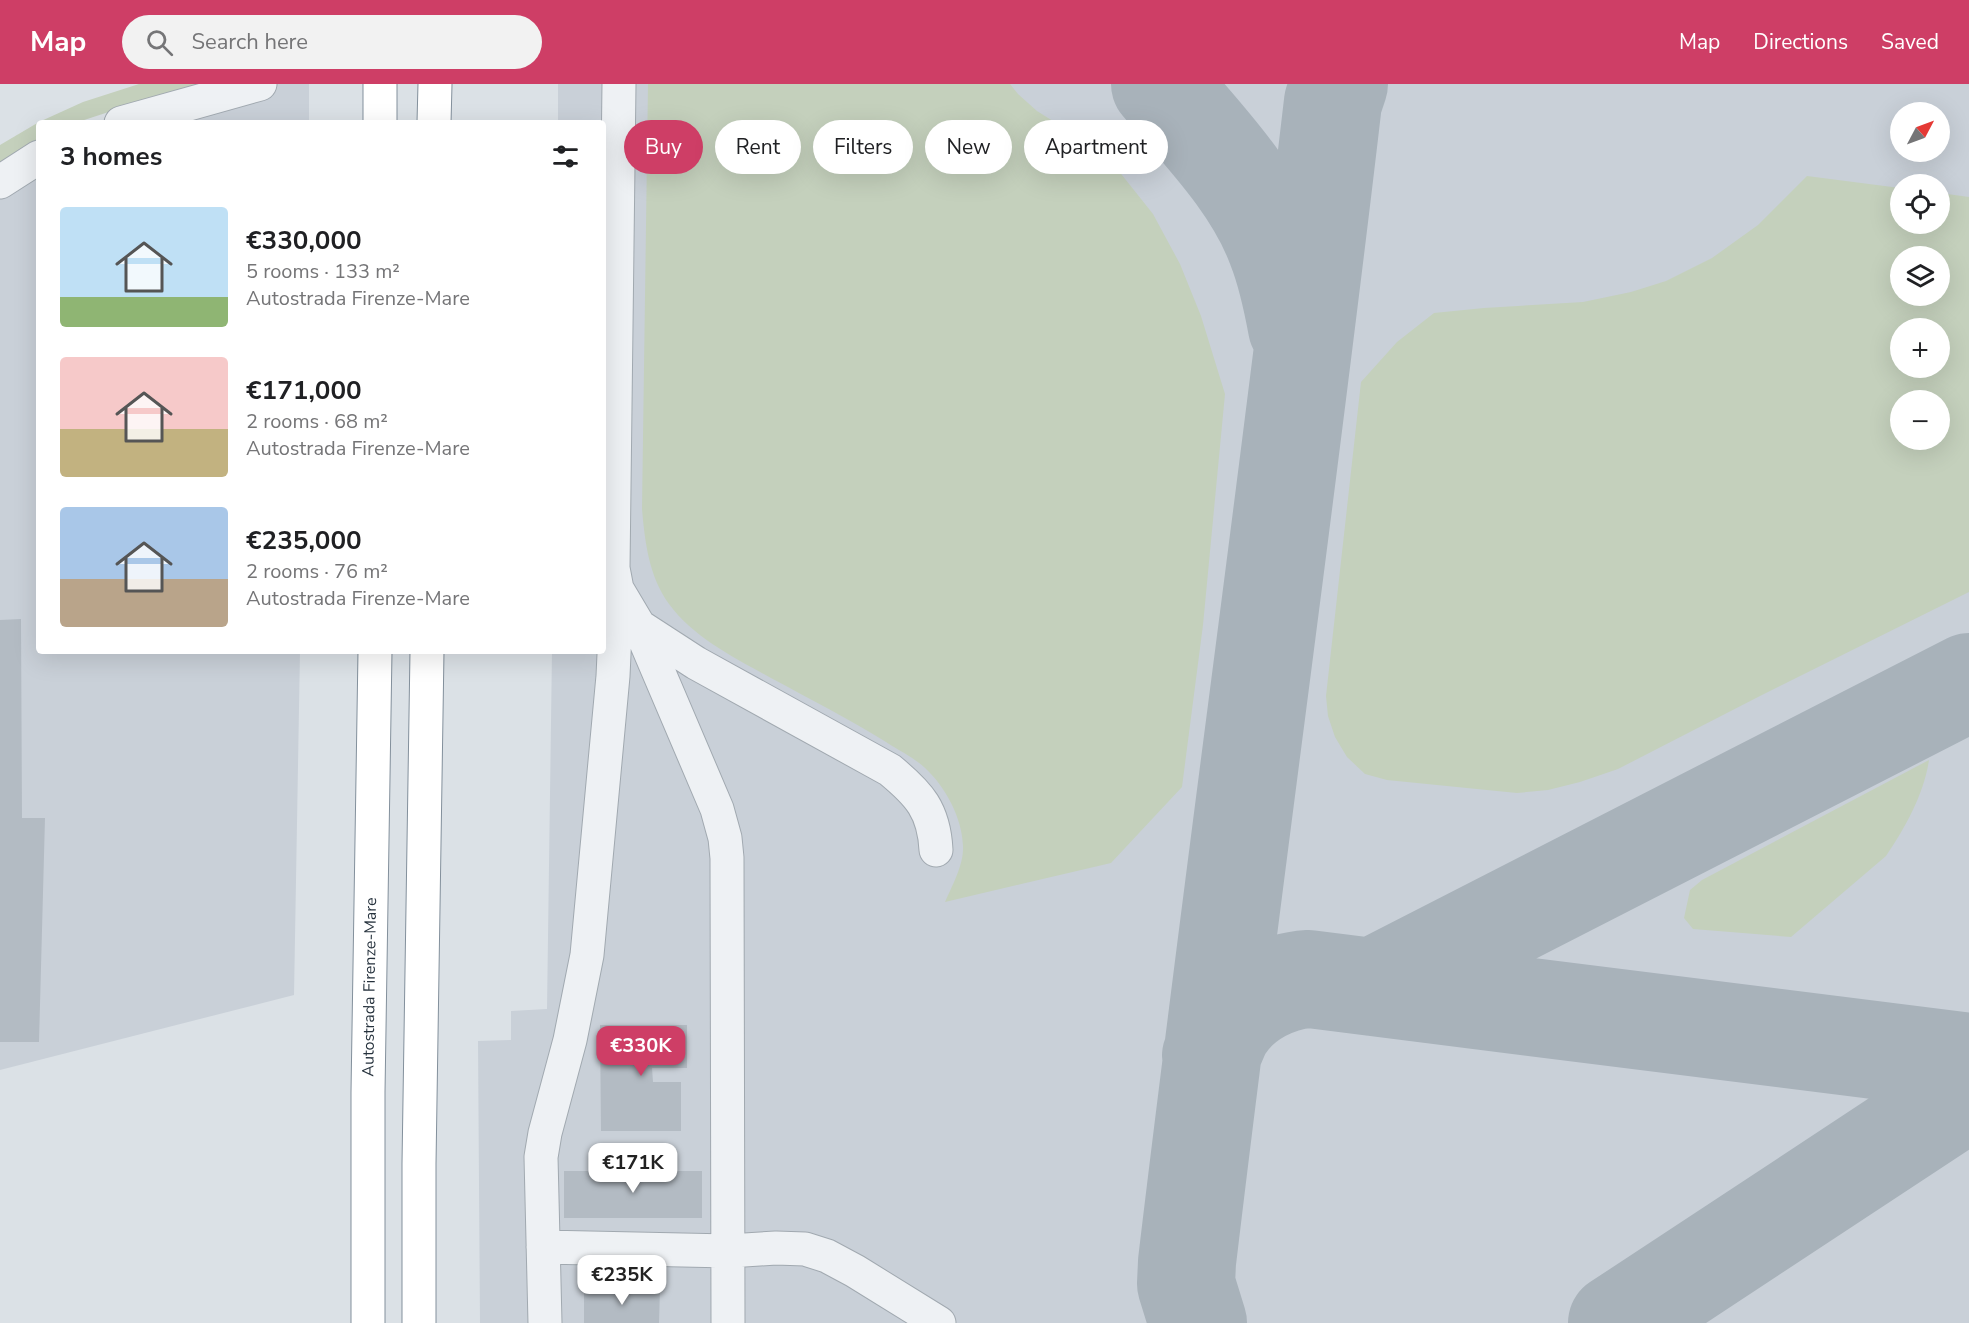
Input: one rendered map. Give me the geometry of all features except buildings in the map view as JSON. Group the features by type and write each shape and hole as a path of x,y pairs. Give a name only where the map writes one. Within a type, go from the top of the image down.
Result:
{"highway":[{"path":"380,84 380,120"},
{"path":"434,120 435,84"},
{"name":"Autostrada Firenze-Mare","path":"369,1323 368,1092 375,654"},
{"path":"419,1323 419,1164 427,654"}],"street":[{"path":"132,120 260,84"},
{"path":"545,1323 541,1157 570,1040 587,955 613,676 617,590 613,568 612,538 619,84"},
{"path":"0,182 36,159"},
{"path":"617,590 639,626 717,809 725,838 727,858 728,1323"},
{"path":"639,626 696,663 890,770 925,804 936,835 936,850"},
{"path":"543,1247 729,1251 776,1248 805,1250 827,1256 939,1323"}],"shaded area":[{"path":"272,84 309,84 309,120 165,120"},
{"path":"558,84 1969,84 1969,1323 480,1323 478,1041 511,1040 511,1011 547,1009 552,654 606,654 606,120 558,120"},
{"path":"36,171 36,654 300,654 294,995 0,1070 0,196"}],"green space":[{"path":"139,84 218,84 127,106 84,120 43,120 83,102"},
{"path":"648,84 1010,84 1037,111 1051,120 1024,120 1024,174 1121,174 1153,214 1180,264 1201,316 1225,394 1203,625 1182,787 1111,863 945,902 962,860 962,835 951,803 932,775 915,760 872,734 716,646 690,627 662,593 649,559 642,509 647,174 703,174 703,120 647,120"},
{"path":"36,124 36,143 0,166 0,145"},
{"path":"1807,176 1890,187 1890,234 1950,234 1950,194 1969,197 1969,592 1618,769 1580,782 1548,790 1517,793 1387,780 1365,774 1347,757 1335,737 1328,716 1326,696 1361,382 1397,342 1434,313 1583,302 1631,292 1666,281 1712,258 1758,225"},
{"path":"1929,760 1923,785 1913,810 1886,856 1791,937 1693,929 1684,918 1690,890 1702,880"}],"taxiway":[{"path":"1160,84 1225,161 1254,202 1280,257 1297,327"},
{"path":"1198,1323 1186,1284 1187,1262 1333,102 1339,84"},
{"path":"1373,987 1969,682"},
{"path":"1211,1056 1221,1033 1232,1016 1251,1000 1285,983 1309,979 1969,1062"},
{"path":"1617,1323 1969,1091"}]}
